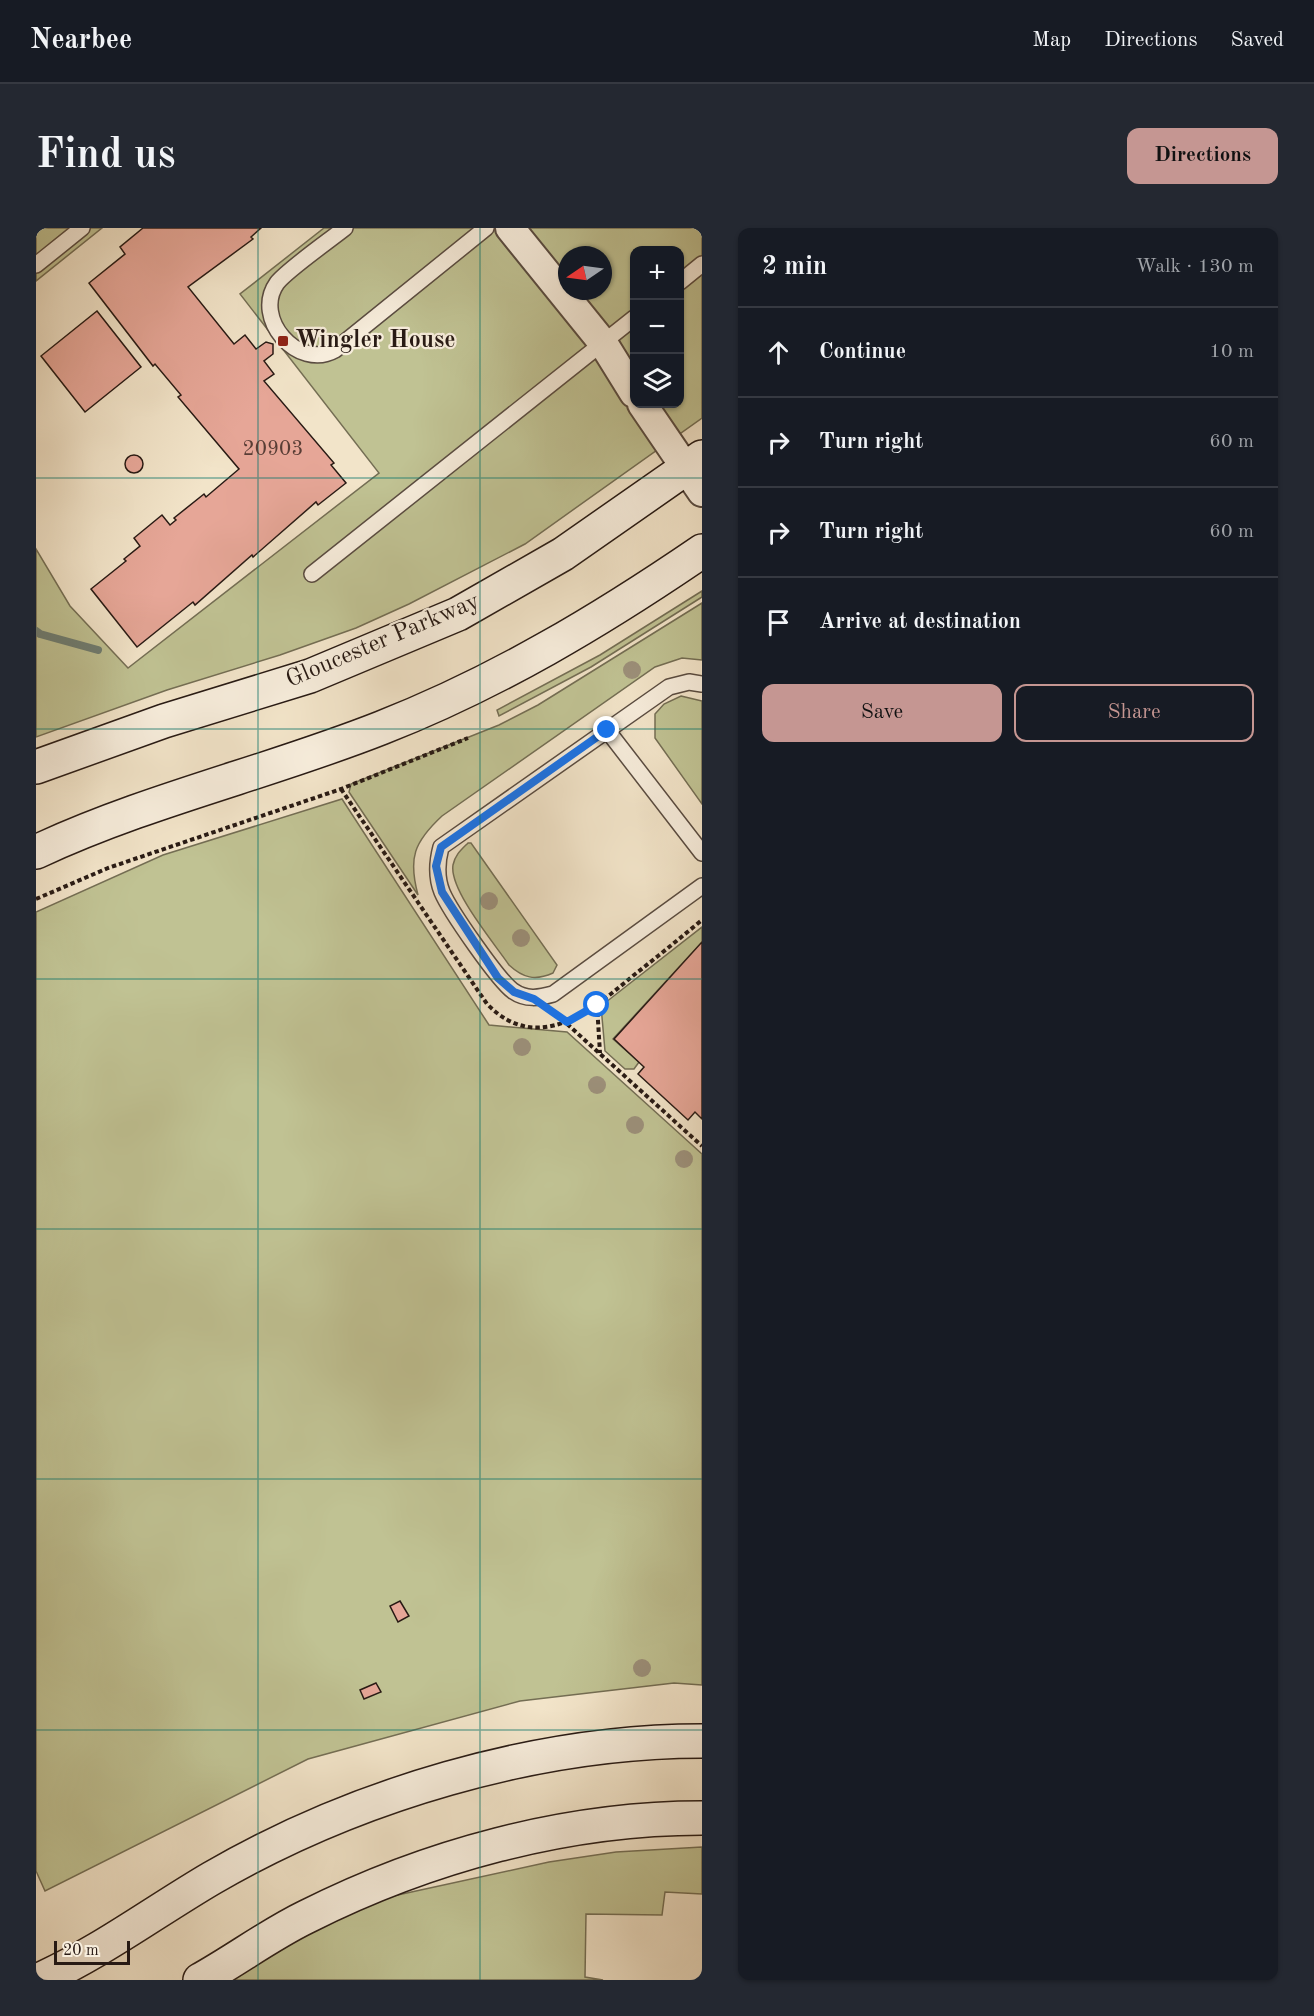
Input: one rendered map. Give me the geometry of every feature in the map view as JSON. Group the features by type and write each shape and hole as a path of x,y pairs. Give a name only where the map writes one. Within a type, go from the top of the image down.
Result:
{"main road":[{"name":"Gloucester Parkway","path":"36,767 164,721 310,676 458,614 697,473"},
{"path":"36,852 124,814 324,749 437,705 556,644 632,599 702,551"},
{"path":"39,1980 132,1929 212,1878 303,1832 381,1800 529,1759 604,1747 702,1741"},
{"path":"200,1980 305,1917 368,1888 430,1865 505,1843 563,1831 636,1821 702,1818"}],"street":[{"path":"510,228 603,344 630,387"},
{"path":"645,408 697,473"}],"lane":[{"path":"36,265 82,228"},
{"path":"345,228 277,283 269,303 276,331 299,352 325,356 335,350 486,228"},
{"path":"684,279 702,264"},
{"path":"312,574 630,321"},
{"path":"702,684 690,682 669,687 441,847 436,866 442,892 498,978 514,992 534,999 553,994 702,886"},
{"path":"607,730 702,853"}],"path":[{"path":"36,899 108,868 341,789 468,738"},
{"path":"567,1022 597,1005 702,920"},
{"path":"534,999 567,1022 702,1146"},
{"path":"597,1005 600,1053"}],"green space":[{"path":"36,228 102,228 36,281"},
{"path":"324,228 702,228 702,418 525,544 409,604 356,628 280,655 167,690 36,737 36,549 70,606 128,668 379,473 240,294"},
{"path":"702,591 702,597 591,667 499,716 497,710 600,655"},
{"path":"702,603 702,660 682,658 655,667 442,816 425,834 416,851 414,871 418,895 349,792 351,784 499,725 538,705"},
{"path":"681,696 702,701 702,804 655,738 655,714 664,704"},
{"path":"342,799 489,1025 567,1032 702,1154 702,1685 674,1683 520,1701 308,1759 45,1891 36,1871 36,912 163,855"},
{"path":"468,843 471,843 557,965 553,973 530,977 514,969 474,916 458,888 453,865 455,858"},
{"path":"702,927 702,942 613,1039 639,1062 634,1069 625,1069 605,1051 601,1006"},
{"path":"702,1847 702,1894 665,1892 662,1915 586,1914 585,1977 603,1980 229,1980 285,1945 384,1898 549,1862 616,1852"}],"building":[{"path":"143,228 261,228 251,237 253,239 188,287 234,344 245,335 256,349 266,342 273,344 273,354 264,361 274,374 264,381 334,463 331,465 346,483 318,505 316,502 195,605 193,602 137,647 91,589 126,561 124,559 140,546 134,538 162,515 170,525 176,520 174,518 204,494 206,497 239,469 178,397 181,395 155,364 153,366 89,283 125,254 120,247"},
{"path":"97,311 141,367 85,412 41,356"},
{"path":"134,455 140,458 143,464 140,470 134,473 128,470 125,464 128,458"},
{"path":"702,942 702,1119 695,1112 688,1120 638,1074 644,1067 614,1039"},
{"path":"400,1601 409,1616 398,1622 390,1606"},
{"path":"376,1683 381,1692 364,1699 360,1690"}],"waterway":[{"path":"36,631 98,650"}],"place":[{"name":"Wingler House","path":"283,341"}],"route":[{"path":"597,1005 567,1022 534,999 514,992 498,978 442,892 436,866 441,847 607,730"}]}
